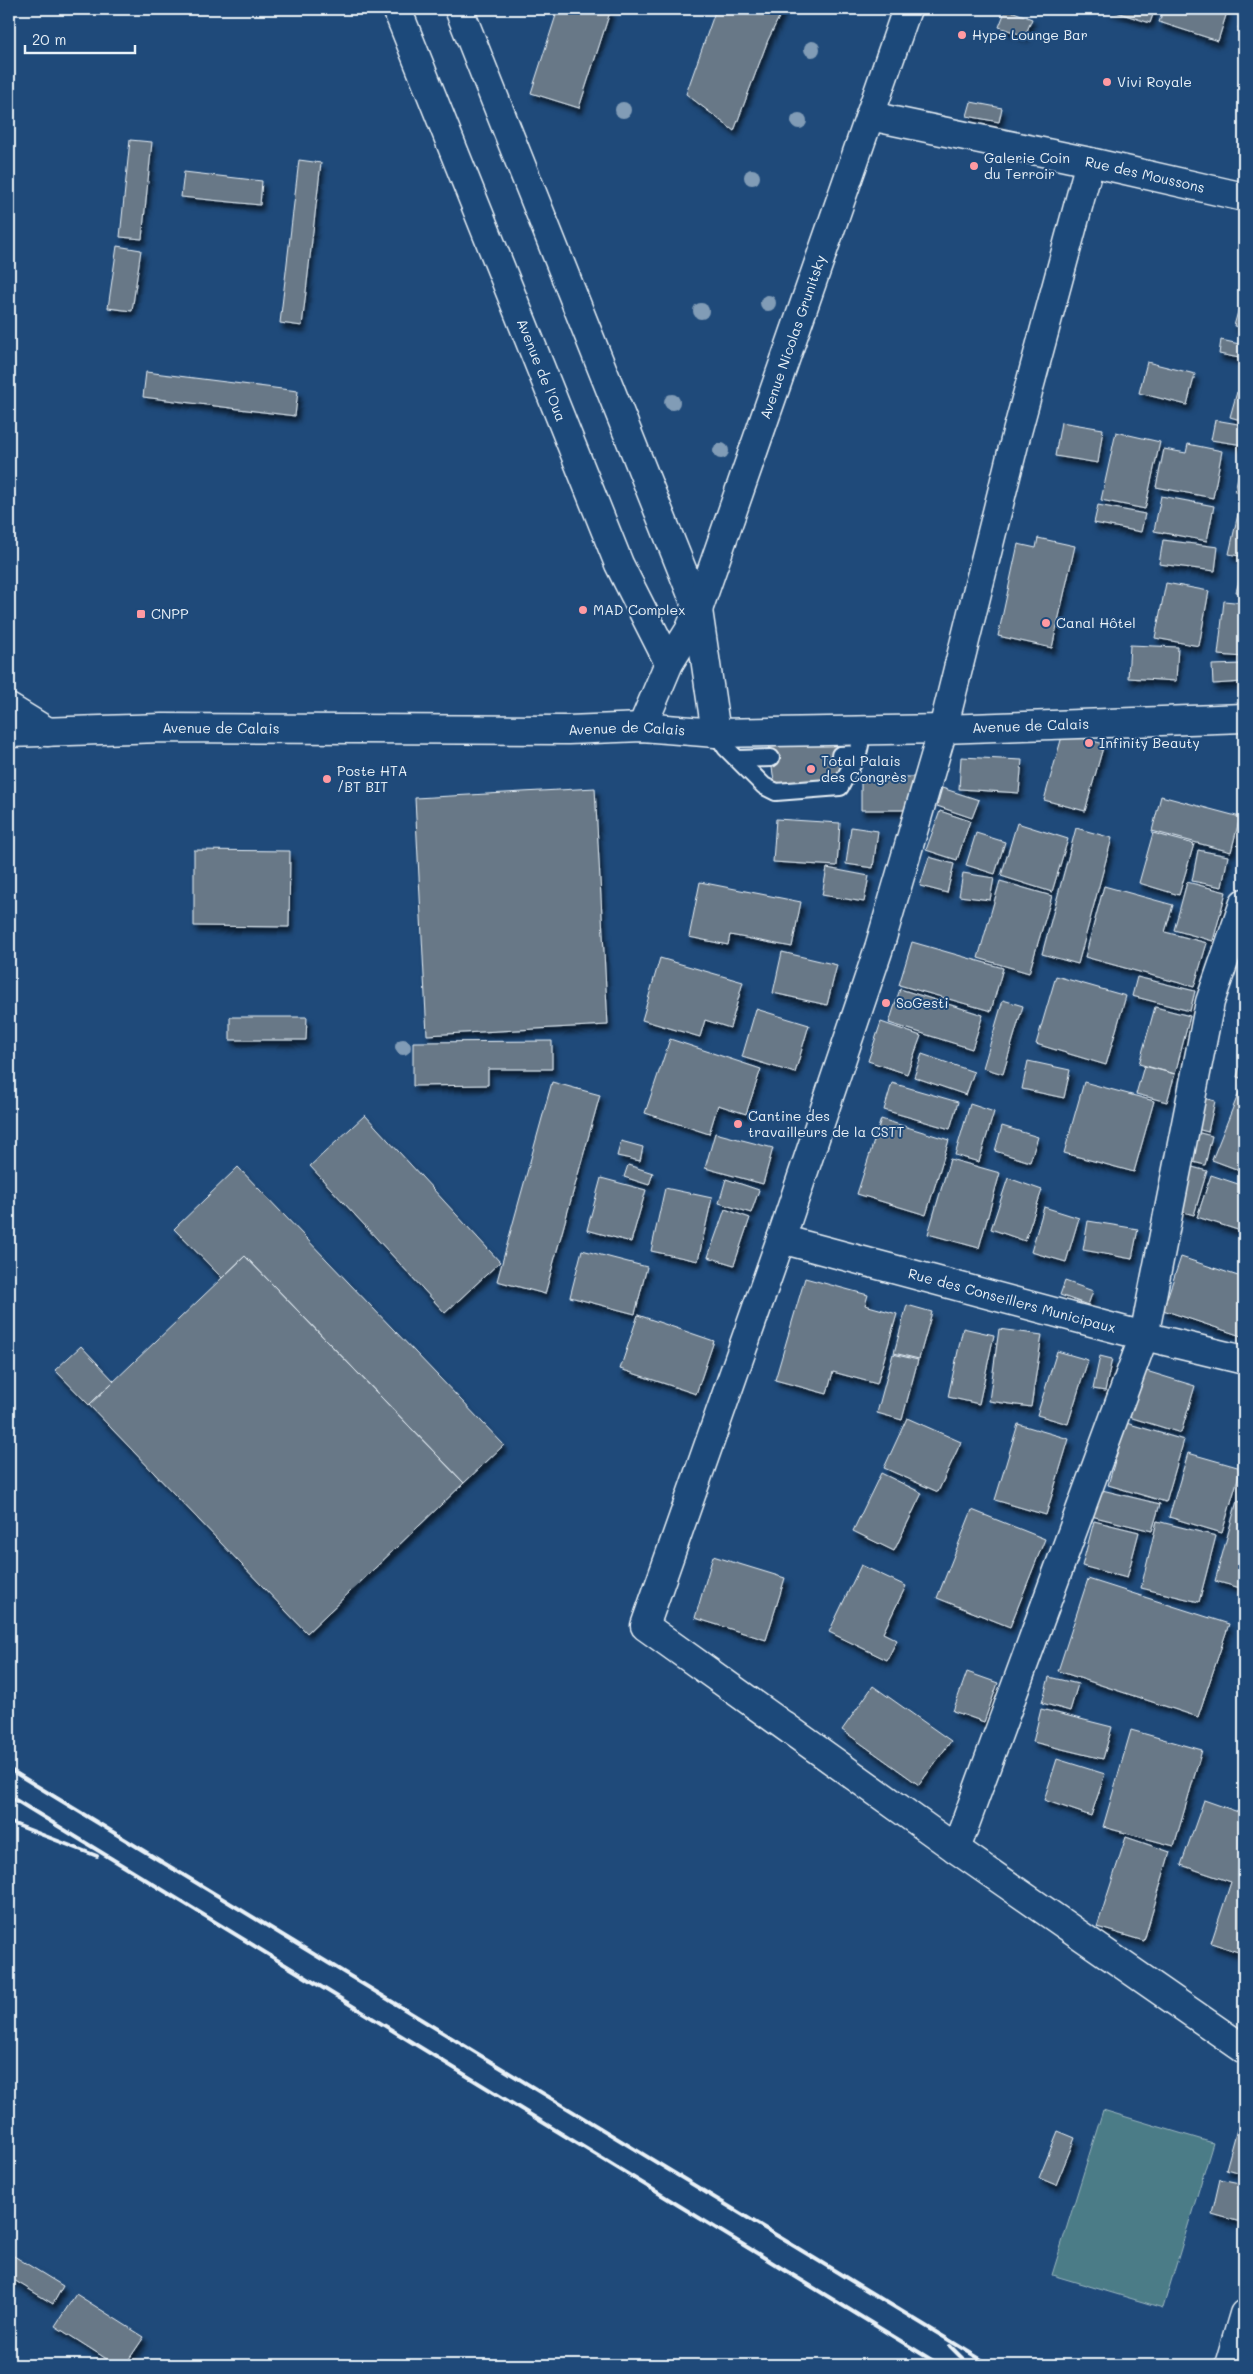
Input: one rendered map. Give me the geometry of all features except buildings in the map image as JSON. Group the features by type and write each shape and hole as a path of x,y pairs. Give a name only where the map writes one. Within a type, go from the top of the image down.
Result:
{"main road":[{"name":"Avenue de l'Oua","path":"397,9 619,564 670,663"},
{"path":"459,9 698,610 726,746"},
{"name":"Avenue Nicolas Grunitsky","path":"670,663 686,638 698,610 907,9"},
{"name":"Rue des Moussons","path":"870,116 1090,162 1244,197"},
{"path":"1090,162 1016,436 943,729 879,948 645,1626 956,1849 1244,2048"},
{"path":"642,726 670,663"},
{"path":"9,708 48,732"},
{"name":"Avenue de Calais","path":"9,734 162,728 568,730 642,726 726,746 861,742 943,729 1244,718"},
{"path":"956,1849 1144,1336 1210,1002 1244,903"},
{"name":"Rue des Conseillers Municipaux","path":"780,1238 1144,1336 1244,1360"},
{"path":"1229,2365 1244,2314"}],"lane":[{"path":"726,746 764,786 776,792 840,787 861,742"},
{"path":"840,755 861,742"},
{"path":"726,746 771,758"}],"green space":[{"path":"1103,2110 1213,2143 1163,2308 1052,2275"}],"railway":[{"path":"9,1769 990,2365"},
{"path":"9,1796 940,2365"},
{"path":"9,1822 97,1856"},
{"path":"950,2346 969,2365"}],"place":[{"name":"Hype Lounge Bar","path":"962,35"},
{"name":"Vivi Royale","path":"1107,82"},
{"name":"Galerie Coin du Terroir","path":"974,166"},
{"name":"MAD Complex","path":"583,610"},
{"name":"CNPP","path":"141,614"},
{"name":"Canal Hôtel","path":"1046,623"},
{"name":"Infinity Beauty","path":"1089,743"},
{"name":"Total Palais des Congrès","path":"811,769"},
{"name":"Poste HTA /BT BIT","path":"327,779"},
{"name":"SoGesti","path":"886,1003"},
{"name":"Cantine des travailleurs de la CSTT","path":"738,1124"}]}
